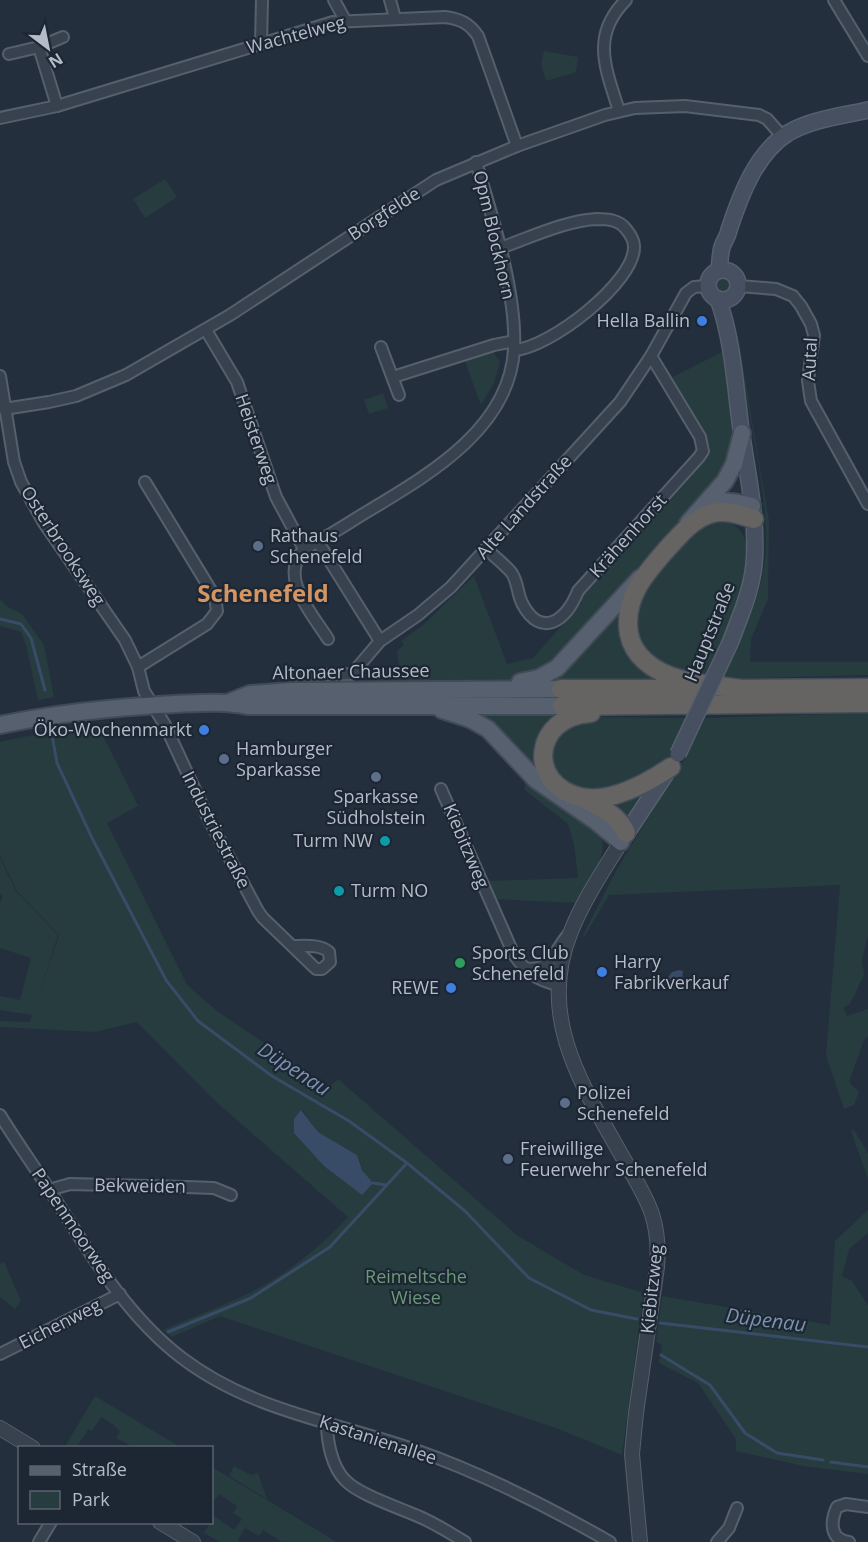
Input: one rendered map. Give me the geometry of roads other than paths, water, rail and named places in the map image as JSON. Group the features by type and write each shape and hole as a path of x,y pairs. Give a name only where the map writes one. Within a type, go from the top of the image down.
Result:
{"highway":[{"path":"741,689 671,676 651,666 638,654 630,640 627,620 631,598 648,571 682,532 694,522 712,514 753,512"},
{"path":"561,697 741,689 868,688"},
{"path":"561,697 626,706 868,703"},
{"path":"624,838 623,825 614,815 563,790 551,778 547,772 543,752 548,737 556,726 575,715 605,713 626,706"},
{"path":"581,798 607,796 627,791 644,784 675,760"}],"main road":[{"path":"708,286 711,276 724,270 722,248 747,184 762,160 783,136 823,120 868,110"},
{"name":"Hauptstraße","path":"624,838 675,760 730,643 750,585 755,551 753,512 729,341 729,295 736,277 724,270"},
{"name":"Hauptstraße","path":"708,286 712,295 729,295"},
{"path":"682,532 729,473 742,433"},
{"path":"704,506 716,501 726,501 753,512"},
{"path":"475,689 539,678 557,668 648,571"},
{"path":"475,689 561,697"},
{"name":"Altonaer Chaussee","path":"230,702 250,694 292,691 475,689"},
{"name":"Altonaer Chaussee","path":"0,725 55,715 152,705 230,702 248,706 426,705 561,697"},
{"path":"426,705 470,719 488,729 536,780 624,838"}],"street":[{"path":"261,43 262,0"},
{"path":"334,0 345,20"},
{"path":"390,0 395,18"},
{"path":"619,111 603,62 603,50 615,12 627,0"},
{"path":"834,0 868,56"},
{"name":"Wachtelweg","path":"0,118 57,106 312,27 345,20 446,17 457,18 473,29 483,45 517,146"},
{"path":"9,54 39,47 63,37"},
{"path":"39,47 57,106"},
{"name":"Borgfelde","path":"4,409 62,400 126,375 206,330 436,180 517,146 619,111 650,106 685,106 759,115 767,119 783,136"},
{"name":"Opm Blockhorn","path":"304,549 417,482 449,458 486,419 500,399 509,372 514,346 511,305 500,248 476,162"},
{"path":"393,377 494,345 531,347 556,334 579,318 610,289 623,273 632,256 634,246 632,237 623,226 617,222 599,219 572,224 500,248"},
{"name":"Alte Landstraße","path":"299,676 352,674 380,641 432,604 486,549 620,402 651,356 686,293 693,287 708,286"},
{"name":"Autal","path":"729,295 776,289 793,296 801,306 814,335 808,381 811,401 868,504"},
{"name":"Heisterweg","path":"206,330 237,382 276,497 304,549"},
{"path":"381,347 399,395"},
{"name":"Krähenhorst","path":"486,549 511,572 522,604 527,610 540,622 545,624 556,622 574,602 578,591 699,457 703,451 700,437 651,356"},
{"name":"Osterbrooksweg","path":"0,376 14,462 21,482 32,503 124,640 138,667 144,691 152,705"},
{"path":"138,667 207,624 215,616 218,606 145,482"},
{"path":"318,542 380,641"},
{"path":"304,549 295,563 295,580 298,591 328,639"},
{"name":"Industriestraße","path":"152,705 165,725 212,826 258,911 292,946"},
{"name":"Kiebitzweg","path":"441,789 514,955 532,976 543,982 558,985"},
{"name":"Hauptstraße","path":"584,906 624,838"},
{"name":"Kiebitzweg","path":"523,968 540,969 546,964 570,932 584,906"},
{"name":"Kiebitzweg","path":"570,932 558,985 563,1036 569,1054 600,1116 654,1214 659,1243 632,1454 640,1542"},
{"name":"Papenmoorweg","path":"0,1115 92,1257 120,1294 153,1331"},
{"name":"Bekweiden","path":"49,1190 70,1184 186,1186 214,1188 231,1195"},
{"name":"Eichenweg","path":"0,1354 120,1294"},
{"name":"Kastanienallee","path":"153,1331 180,1357 230,1388 261,1402 428,1455 536,1502 602,1540"},
{"path":"327,1424 334,1461 340,1475 348,1484 434,1524 465,1542"},
{"path":"0,1428 30,1446"},
{"path":"849,1542 838,1539 834,1534 837,1507 846,1504 868,1506"},
{"path":"717,1542 729,1528 737,1508"},
{"path":"39,1542 50,1524"},
{"path":"163,1524 193,1542"}],"water":[{"path":"683,971 684,987 672,990 668,988 667,979 672,972"},
{"path":"301,1110 318,1132 357,1155 362,1170 373,1183 362,1195 324,1166 294,1133 294,1119"}],"waterway":[{"name":"Düpenau","path":"0,619 21,624 31,638 45,690"},
{"name":"Düpenau","path":"52,735 57,763 92,838 166,980 198,1021 272,1076 349,1121 407,1163 465,1211 529,1278 591,1310 637,1319"},
{"path":"168,1332 251,1298 330,1247 407,1163"},
{"path":"373,1183 386,1185"},
{"name":"Düpenau","path":"660,1323 868,1347"},
{"path":"661,1355 710,1385 745,1433 777,1453 823,1460"},
{"path":"831,1462 868,1467"}],"place":[{"name":"Hella Ballin","path":"702,321"},
{"name":"Rathaus Schenefeld","path":"258,546"},
{"name":"Öko-Wochenmarkt","path":"204,730"},
{"name":"Hamburger Sparkasse","path":"224,759"},
{"name":"Sparkasse Südholstein","path":"376,777"},
{"name":"Turm NW","path":"385,841"},
{"name":"Turm NO","path":"339,891"},
{"name":"Sports Club Schenefeld","path":"460,963"},
{"name":"Harry Fabrikverkauf","path":"602,972"},
{"name":"REWE","path":"451,988"},
{"name":"Polizei Schenefeld","path":"565,1103"},
{"name":"Freiwillige Feuerwehr Schenefeld","path":"508,1159"}],"district":[{"name":"Schenefeld","path":"263,594"}],"park label":[{"name":"Reimeltsche Wiese","path":"416,1287"}]}
